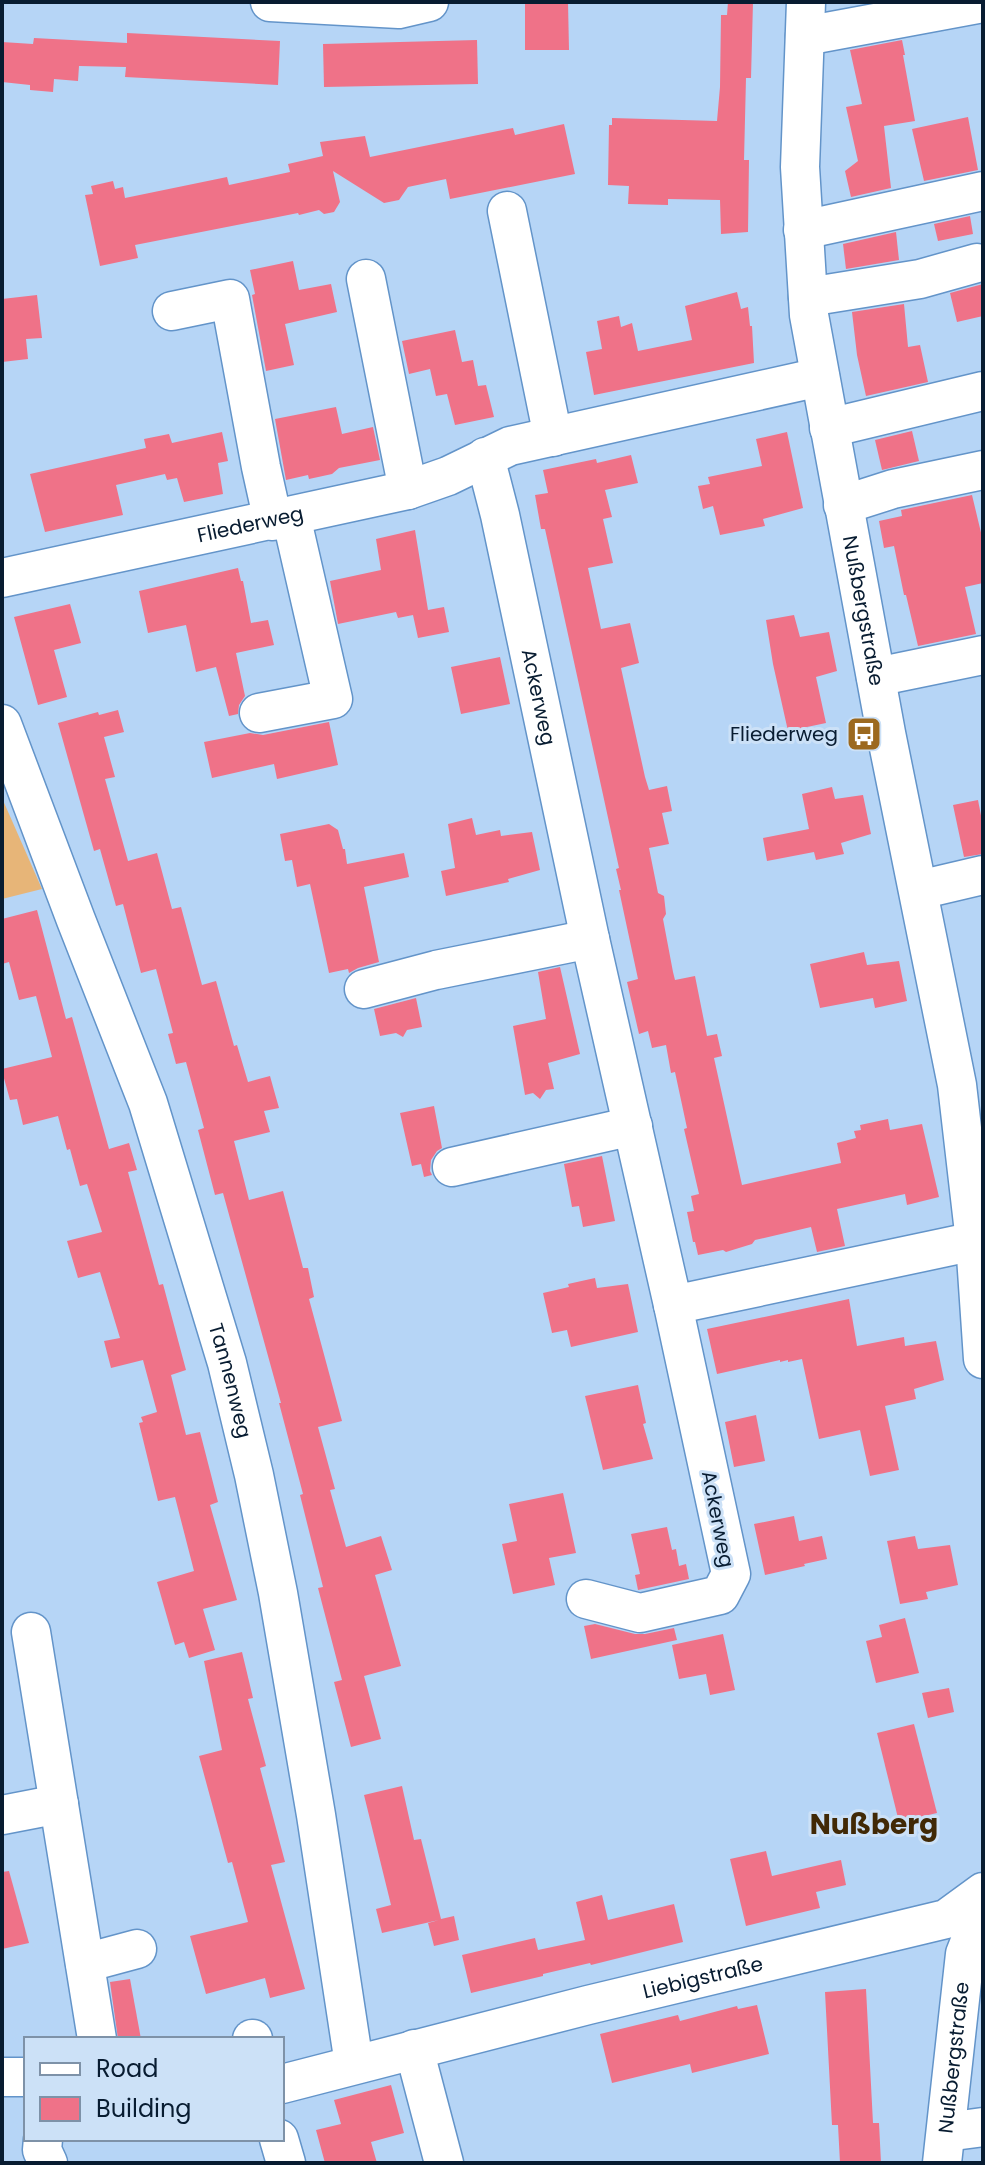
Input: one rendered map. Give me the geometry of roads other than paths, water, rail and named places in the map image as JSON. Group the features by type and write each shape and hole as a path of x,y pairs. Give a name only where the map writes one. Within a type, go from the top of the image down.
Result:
{"street":[{"path":"270,2 399,9 429,2"},
{"path":"805,19 983,3"},
{"name":"Nußbergstraße","path":"805,19 800,167 809,315 876,677 957,1085 975,1241 983,1359"},
{"path":"803,230 983,191"},
{"path":"514,210 560,435"},
{"path":"808,297 920,279 977,263"},
{"path":"366,279 408,490"},
{"path":"172,311 230,299 261,467 282,518 333,699 259,713"},
{"name":"Fliederweg","path":"2,578 408,490 448,476 510,446 820,377"},
{"path":"829,428 983,391"},
{"name":"Ackerweg","path":"485,457 731,1574 720,1595 640,1613 586,1599"},
{"path":"843,505 893,489 983,470"},
{"path":"876,677 983,655"},
{"name":"Tannenweg","path":"2,724 148,1103 227,1363 278,1593 354,2064"},
{"path":"919,890 983,875"},
{"path":"364,989 436,970 590,939"},
{"path":"452,1167 633,1126"},
{"path":"673,1305 975,1241"},
{"path":"31,1632 97,2037"},
{"path":"2,1815 59,1804"},
{"name":"Liebigstraße","path":"284,2083 946,1919 983,1892"},
{"name":"Nußbergstraße","path":"944,2148 965,1954 983,1908"},
{"path":"85,1963 137,1949"},
{"path":"414,2049 444,2163"},
{"path":"2,2077 24,2077"},
{"path":"944,2148 983,2127"},
{"path":"43,2141 42,2150 48,2163"},
{"path":"280,2141 286,2163"}],"place":[{"name":"Fliederweg","path":"864,734"}],"district":[{"name":"Nußberg","path":"874,1824"}]}
